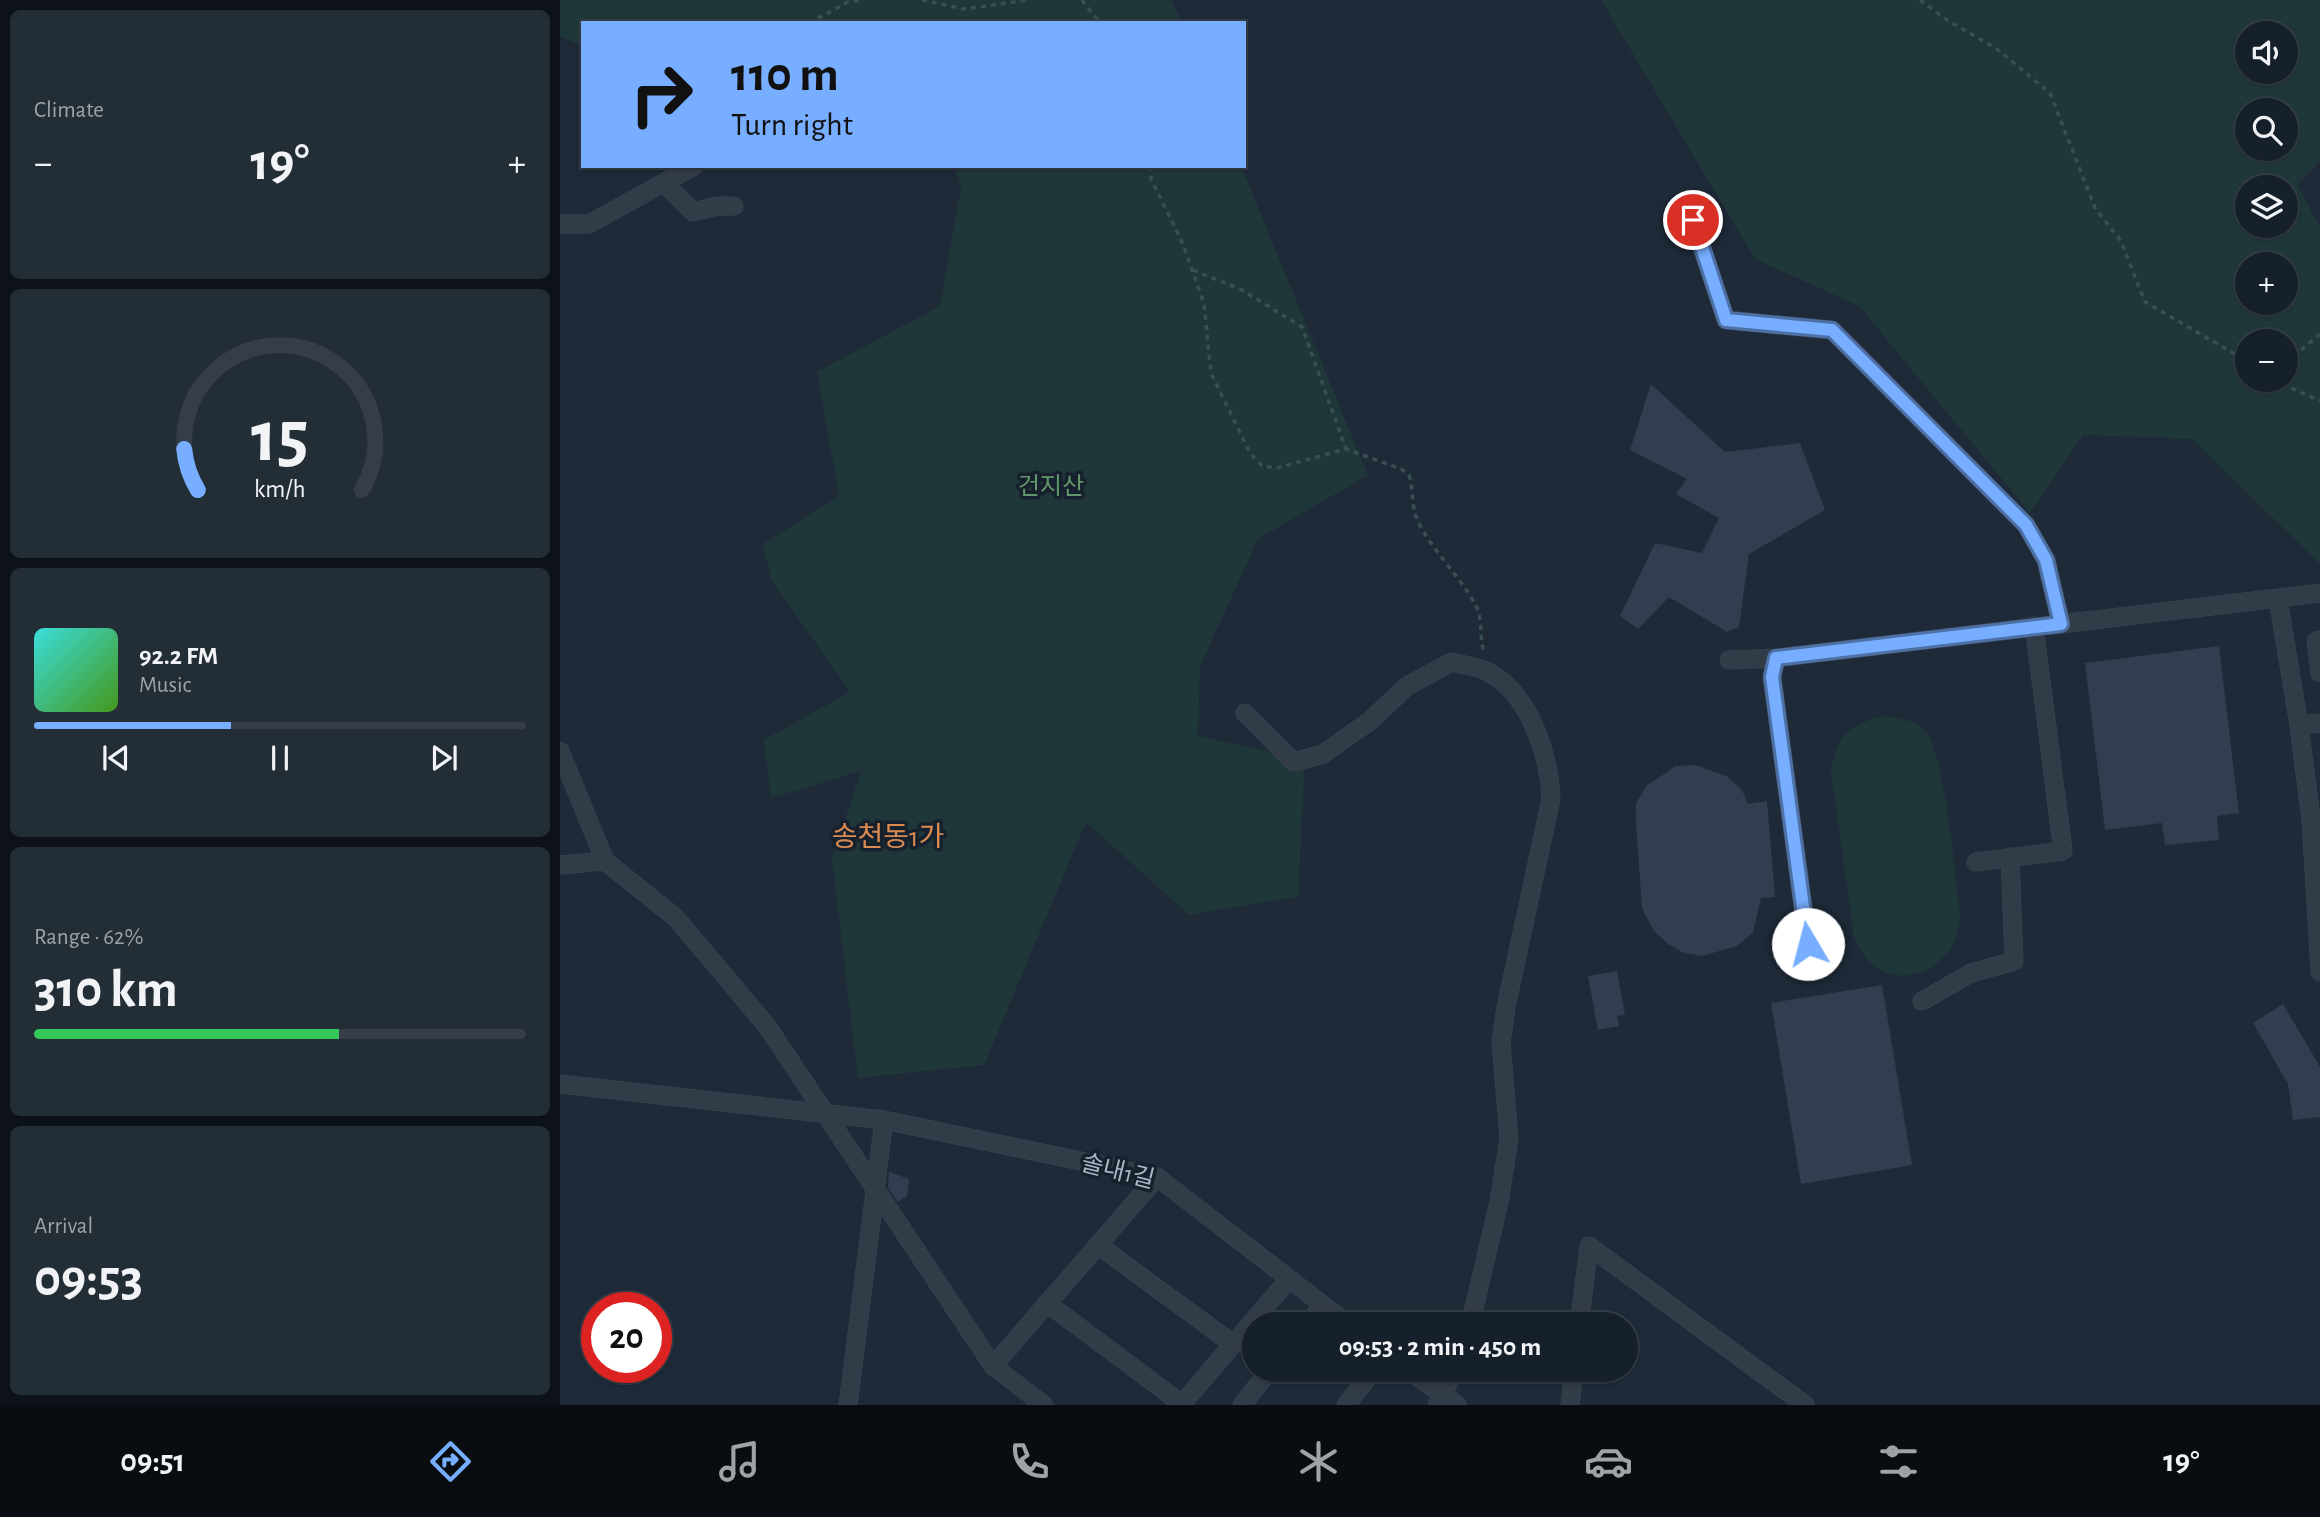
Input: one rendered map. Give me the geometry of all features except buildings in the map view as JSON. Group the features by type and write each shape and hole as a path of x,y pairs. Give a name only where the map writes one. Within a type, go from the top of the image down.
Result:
{"street":[{"path":"560,223 589,223 691,168"},
{"path":"665,184 693,212 717,206 734,206"},
{"path":"1693,220 1726,320 1832,330 2026,525 2046,560 2061,624"},
{"path":"1729,660 1776,658 2320,593"},
{"path":"2278,599 2312,819 2320,972"},
{"path":"1976,862 2063,851 2034,626"},
{"path":"2320,640 2316,641 2320,673"},
{"path":"1776,658 1772,677 1808,944"},
{"path":"1245,713 1294,762 1324,754 1370,721 1407,686 1452,663 1484,670 1511,690 1536,731 1550,770 1551,799 1506,1007 1501,1043 1508,1139 1499,1202 1473,1312"},
{"path":"2299,725 2320,723"},
{"path":"560,751 605,861 676,918 766,1026 993,1366 1044,1405"},
{"path":"1922,1001 1971,973 2014,961 2010,858"},
{"path":"560,865 605,861"},
{"name":"솔내1길","path":"560,1084 884,1120 1157,1177 1332,1312"},
{"path":"848,1405 884,1120"},
{"path":"993,1366 1157,1177"},
{"path":"1098,1245 1233,1344"},
{"path":"1581,1312 1589,1246 1805,1405"},
{"path":"1047,1303 1182,1404 1289,1279"},
{"path":"1317,1312 1323,1305"},
{"path":"1242,1405 1260,1382"},
{"path":"1346,1405 1364,1382"},
{"path":"1422,1382 1446,1402 1452,1382"},
{"path":"1570,1405 1573,1382"}],"path":[{"path":"813,21 848,2 864,0"},
{"path":"922,0 964,9 1028,0"},
{"path":"1082,0 1098,21"},
{"path":"1920,0 1957,27 1997,49 2050,93 2095,208 2121,241 2145,302 2235,354"},
{"path":"1150,168 1151,179 1178,232 1204,304 1212,373 1250,453 1262,466 1277,468 1346,449 1401,469 1409,475 1415,514 1457,581 1476,605 1483,627 1481,643 1494,677"},
{"path":"1193,270 1242,290 1302,327 1346,449"},
{"path":"2298,353 2320,334"},
{"path":"2298,391 2320,401"}],"green space":[{"path":"560,0 1172,0 1181,21 581,21 581,46 560,36"},
{"path":"1601,0 2320,0 2320,161 2298,184 2298,175 2235,175 2235,238 2298,238 2298,187 2320,227 2320,564 2192,439 2083,435 2030,513 1859,306 1755,259"},
{"name":"건지산","path":"955,168 1242,168 1368,475 1258,539 1200,666 1198,736 1305,759 1298,897 1189,915 1086,822 984,1065 858,1078 832,859 861,771 771,798 764,740 850,692 772,581 763,544 839,496 817,372 940,306 961,188"},
{"path":"1882,716 1917,724 1926,732 1933,745 1944,790 1960,913 1954,943 1945,955 1935,965 1908,975 1892,974 1877,968 1866,958 1854,937 1831,771 1837,749 1846,734 1861,724"}],"district":[{"name":"송천동1가","path":"888,836"}],"route":[{"path":"1693,220 1726,320 1832,330 2026,525 2046,560 2061,624 1776,658 1772,677 1808,944"}]}
